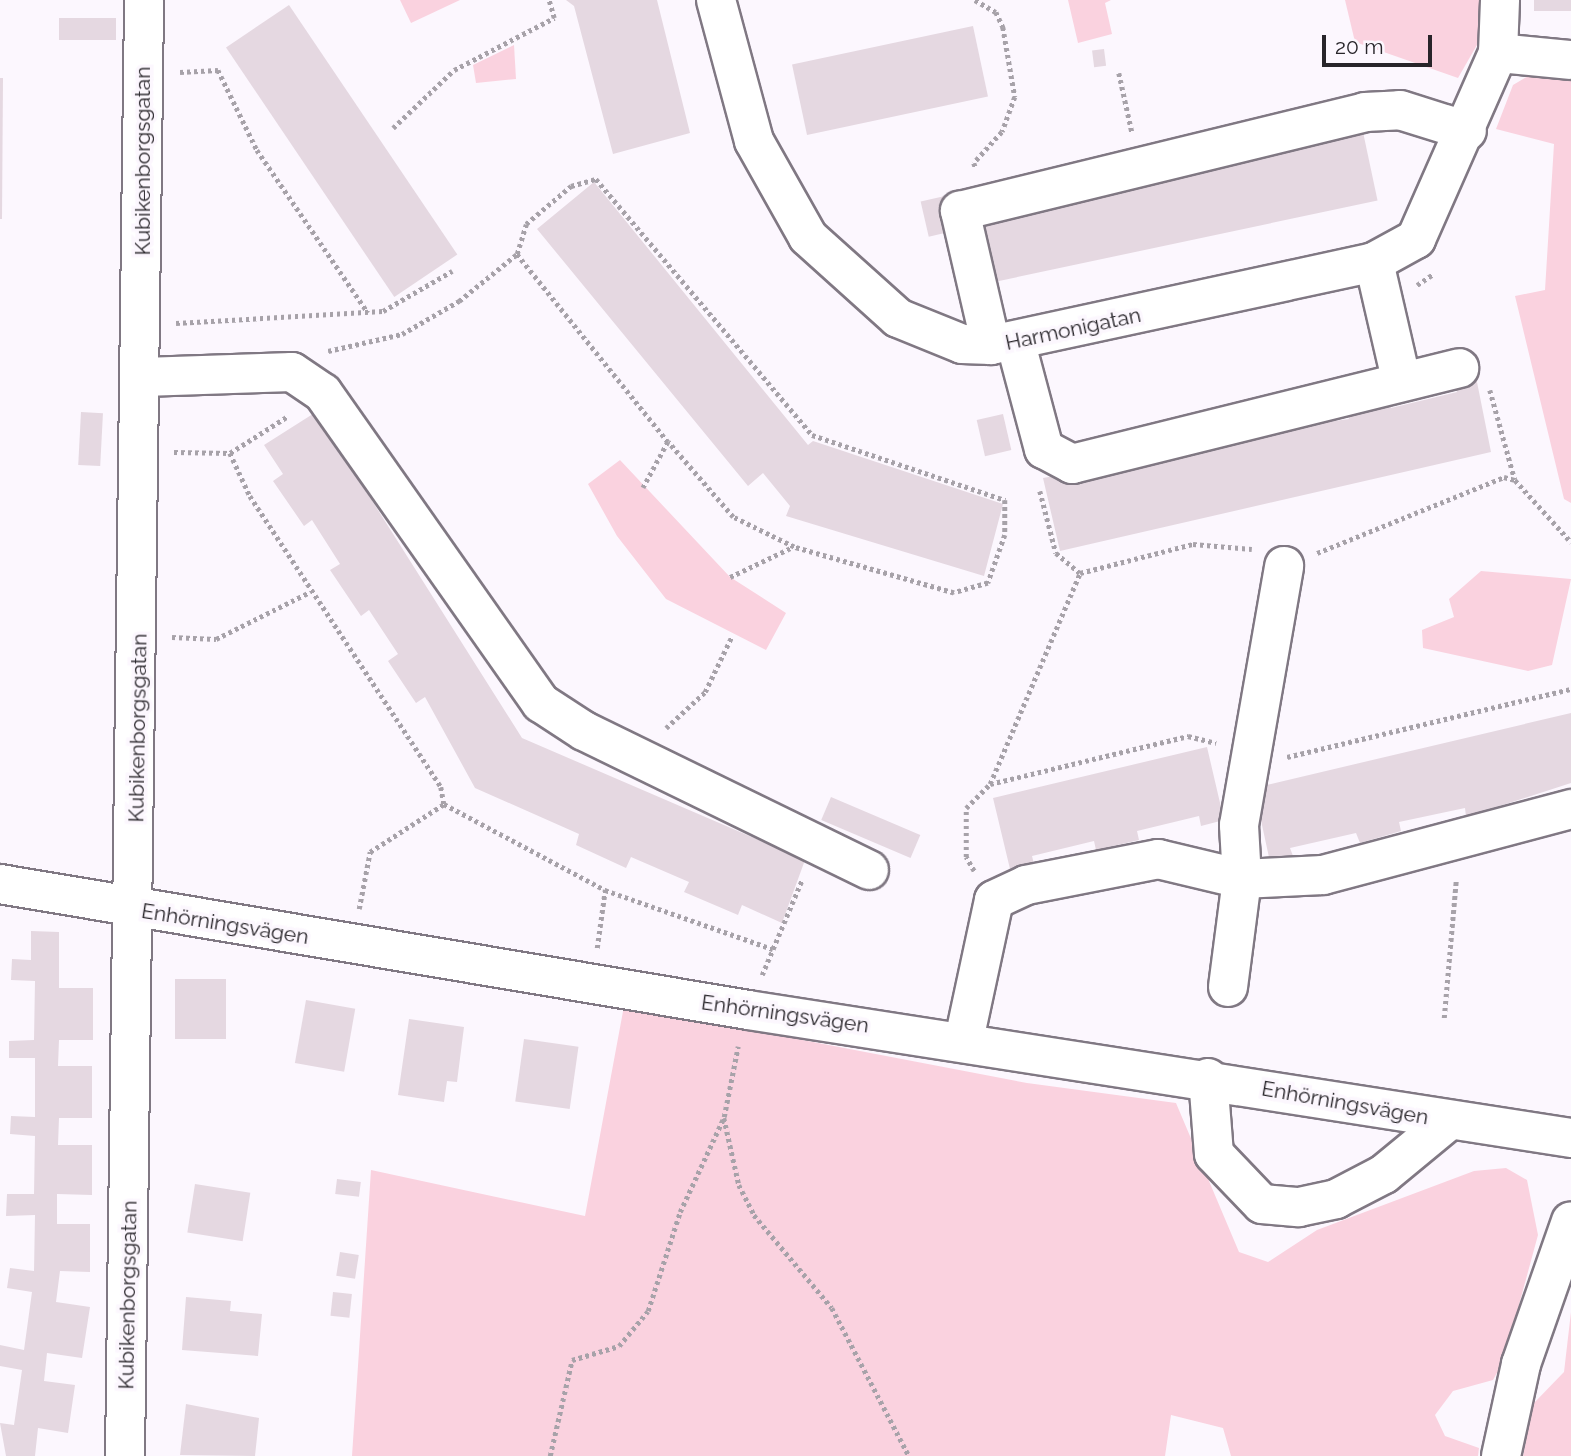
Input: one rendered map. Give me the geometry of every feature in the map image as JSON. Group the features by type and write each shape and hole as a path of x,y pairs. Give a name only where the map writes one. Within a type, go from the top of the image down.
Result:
{"street":[{"name":"Kubikenborgsgatan","path":"125,1456 137,909 145,0"},
{"name":"Harmonigatan","path":"716,0 754,141 808,237 898,318 962,344 1004,344 1378,278 1416,239 1467,131 1498,52 1500,0"},
{"path":"1498,52 1571,60"},
{"path":"1459,368 1401,379 1072,464 1048,454 1004,344 960,211 1365,112 1399,110 1467,131"},
{"path":"1378,278 1401,379"},
{"path":"143,377 292,372 324,393 517,677 541,703 640,758 869,870"},
{"path":"1228,988 1242,879 1239,825 1284,566"},
{"path":"964,1040 994,900 1026,885 1158,859 1242,879 1323,875 1445,840 1571,809"},
{"name":"Enhörningsvägen","path":"0,884 748,1010 964,1040 1208,1078 1447,1122 1571,1138"},
{"path":"1208,1078 1214,1154 1262,1204 1299,1207 1336,1199 1394,1167 1447,1122"},
{"path":"1501,1456 1521,1364 1571,1221"}],"path":[{"path":"393,128 454,70 554,18 549,0"},
{"path":"974,163 1002,132 1015,97 1003,27 996,12 975,0"},
{"path":"164,73 218,70 257,150 368,313"},
{"path":"1119,73 1140,167"},
{"path":"292,372 310,356 402,334 459,301 517,254 526,224 571,186 596,179 812,435 1005,500 1005,535 988,583 954,593 794,547 733,517 668,442 517,254"},
{"path":"1378,278 1425,284 1436,265"},
{"path":"164,323 383,311 452,271"},
{"path":"1459,368 1479,367 1485,373 1515,480 1571,542"},
{"path":"163,452 230,453 324,393"},
{"path":"643,488 668,442"},
{"path":"230,453 310,592 440,787 444,804 605,890 773,949"},
{"path":"1048,454 1036,475 1056,553 1080,573"},
{"path":"1080,573 1193,544 1233,542 1284,566 1504,477 1515,480"},
{"path":"730,577 794,547"},
{"path":"994,900 966,857 967,808 990,784 1080,573"},
{"path":"163,636 216,639 310,592"},
{"path":"640,758 705,692 732,636"},
{"path":"358,915 370,852 444,804"},
{"path":"1444,1018 1456,879 1445,840"},
{"path":"550,1456 572,1360 619,1346 648,1311 680,1212 724,1117 748,1010 817,844"},
{"path":"596,957 605,890"},
{"path":"724,1117 739,1185 754,1215 832,1308 909,1456"}],"shaded area":[{"path":"400,0 460,0 411,23"},
{"path":"1068,0 1111,0 1105,3 1112,34 1078,43"},
{"path":"1345,0 1485,0 1485,31 1458,78 1355,42"},
{"path":"514,45 516,79 476,83 473,65"},
{"path":"1530,75 1571,79 1571,503 1564,499 1515,296 1545,290 1554,144 1496,129 1513,85"},
{"path":"620,460 730,577 786,613 766,650 666,599 617,536 588,484"},
{"path":"1481,571 1571,579 1552,665 1528,671 1423,648 1422,630 1454,617 1449,599"},
{"path":"624,1006 1027,1083 1176,1103 1239,1252 1268,1262 1317,1230 1474,1171 1506,1168 1527,1180 1538,1235 1504,1360 1493,1380 1453,1391 1435,1415 1445,1436 1479,1448 1478,1456 1231,1456 1223,1428 1171,1415 1165,1456 352,1456 371,1170 585,1216"},
{"path":"1571,1312 1571,1456 1523,1456 1533,1404 1564,1372"}],"building":[{"path":"566,0 657,0 690,133 613,154 574,6"},
{"path":"1534,0 1571,0 1571,11 1534,11"},
{"path":"289,5 457,255 394,297 226,47"},
{"path":"59,18 116,18 116,40 59,40"},
{"path":"973,26 988,96 807,135 792,64"},
{"path":"1104,49 1106,66 1094,67 1092,50"},
{"path":"0,78 3,78 2,219 0,219"},
{"path":"1363,132 1378,200 993,282 979,214"},
{"path":"594,182 808,445 813,441 1003,504 984,576 786,516 790,506 763,473 748,486 537,229"},
{"path":"945,196 953,231 929,237 921,202"},
{"path":"1476,377 1491,452 1060,551 1043,478 1066,474 1067,483 1240,444 1238,434 1349,419 1346,408 1389,399 1391,408 1457,392 1454,382"},
{"path":"81,412 103,413 100,466 78,465"},
{"path":"316,412 522,738 805,860 782,923 742,905 738,915 684,892 689,882 631,857 626,868 576,845 579,834 475,788 425,697 416,703 388,661 398,654 369,610 361,616 330,570 340,564 312,520 304,526 273,481 283,474 264,445"},
{"path":"1003,414 1011,450 985,456 977,420"},
{"path":"1571,713 1571,783 1466,817 1465,808 1399,822 1401,831 1360,843 1356,833 1290,848 1293,856 1270,862 1254,788"},
{"path":"1207,747 1224,820 1201,826 1199,816 1137,831 1139,840 1096,850 1094,841 1032,856 1034,864 1010,869 993,798"},
{"path":"831,797 920,835 911,858 821,820"},
{"path":"31,931 59,932 59,988 93,988 93,1040 59,1040 58,1066 92,1066 92,1118 59,1118 58,1145 92,1145 92,1195 57,1194 57,1224 90,1224 90,1272 60,1271 56,1302 90,1307 82,1358 47,1353 44,1381 75,1385 68,1433 38,1428 35,1456 6,1456 0,1423 14,1425 22,1370 0,1366 0,1345 24,1350 32,1292 7,1288 10,1268 34,1271 35,1215 6,1216 7,1194 34,1194 35,1136 10,1134 11,1116 35,1117 35,1058 9,1058 9,1041 34,1040 35,981 11,980 12,959 31,960"},
{"path":"175,979 226,979 226,1039 175,1039"},
{"path":"306,1000 355,1009 344,1072 295,1063"},
{"path":"409,1019 464,1027 457,1082 447,1081 444,1102 398,1095"},
{"path":"524,1039 578,1047 570,1109 515,1101"},
{"path":"337,1179 361,1182 359,1197 335,1194"},
{"path":"195,1184 250,1193 243,1241 187,1232"},
{"path":"340,1252 359,1255 355,1279 336,1276"},
{"path":"333,1292 352,1294 349,1318 330,1316"},
{"path":"186,1297 231,1301 230,1311 262,1314 258,1356 182,1350"},
{"path":"186,1404 259,1418 255,1456 180,1455"}]}
